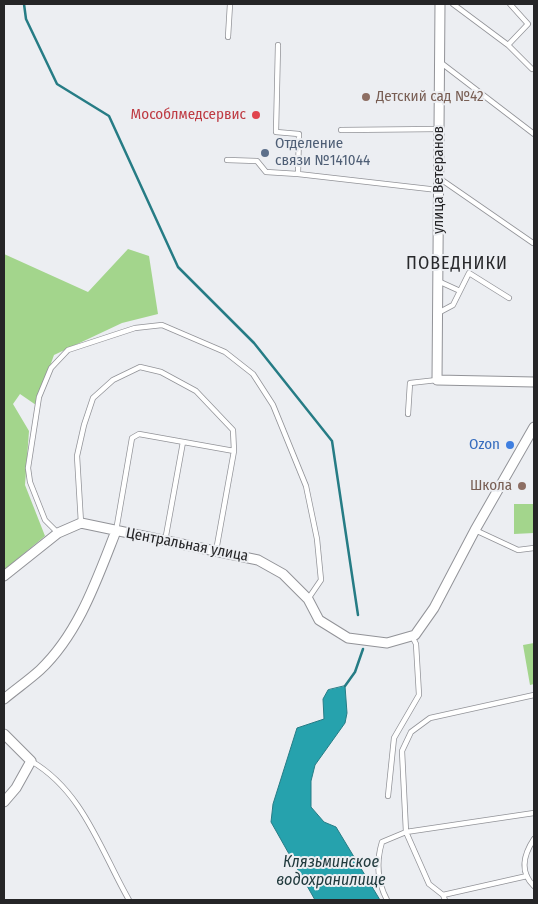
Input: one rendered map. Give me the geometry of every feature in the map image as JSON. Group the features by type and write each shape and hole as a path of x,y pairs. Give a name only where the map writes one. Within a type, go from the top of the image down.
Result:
{"street":[{"name":"улица Ветеранов","path":"437,380 440,4"},
{"path":"437,380 534,382"},
{"path":"412,636 434,608 475,530 534,427"},
{"path":"4,576 58,533 81,523"},
{"name":"Центральная улица","path":"81,523 258,560 283,574 308,599 319,620 348,638 387,643 412,636"},
{"path":"4,698 41,669 70,634 94,586 116,531"},
{"path":"4,734 31,761 16,788 4,802"}],"lane":[{"path":"228,37 230,4"},
{"path":"453,4 508,44 532,69"},
{"path":"508,44 528,24 510,4"},
{"path":"278,45 276,132 299,134 298,174"},
{"path":"439,61 534,134"},
{"path":"341,130 439,129"},
{"path":"227,160 257,160 266,172 438,190"},
{"path":"438,178 533,243"},
{"path":"438,313 453,306 469,273 509,298"},
{"path":"438,280 460,291"},
{"path":"58,533 45,520 30,482 28,468 39,397 51,368 68,350 135,328 162,325 225,352 253,374 273,405 306,486 317,539 321,580 308,599"},
{"path":"81,523 77,456 93,398 113,380 140,367 161,372 196,391 233,430 234,451 216,551"},
{"path":"408,414 410,384 437,380"},
{"path":"116,531 132,438 139,434 234,451"},
{"path":"165,541 183,442"},
{"path":"475,530 518,550 534,548"},
{"path":"388,796 394,738 419,694 416,644 412,636"},
{"path":"445,900 443,895 428,884 406,832 402,751 411,732 430,718 534,695"},
{"path":"31,761 46,770 69,792 85,815 129,900"},
{"path":"387,900 382,891 377,860 382,842 406,832 534,813"},
{"path":"534,839 525,854 524,868 534,886"},
{"path":"443,895 527,876"}],"green space":[{"path":"128,249 149,256 158,314 122,323 54,355 36,405 20,394 13,404 29,431 25,485 45,536 4,570 4,254 88,292"},
{"path":"514,504 534,504 534,533 514,534"},
{"path":"534,643 534,684 530,685 523,645"}],"water":[{"name":"Клязьминское водохранилище","path":"345,686 347,713 345,723 315,765 311,781 311,807 324,822 336,827 380,900 315,900 271,822 273,804 297,728 324,719 323,699 328,690"}],"waterway":[{"path":"24,4 26,19 57,84 109,116 178,267 254,343 332,441 358,615"},
{"path":"345,686 355,672 363,649"}],"place":[{"name":"Детский сад №42","path":"366,97"},
{"name":"Мособлмедсервис","path":"256,115"},
{"name":"Отделение связи №141044","path":"265,153"},
{"name":"Ozon","path":"510,445"},
{"name":"Школа","path":"522,486"}],"district":[{"name":"ПОВЕДНИКИ","path":"457,264"}]}
